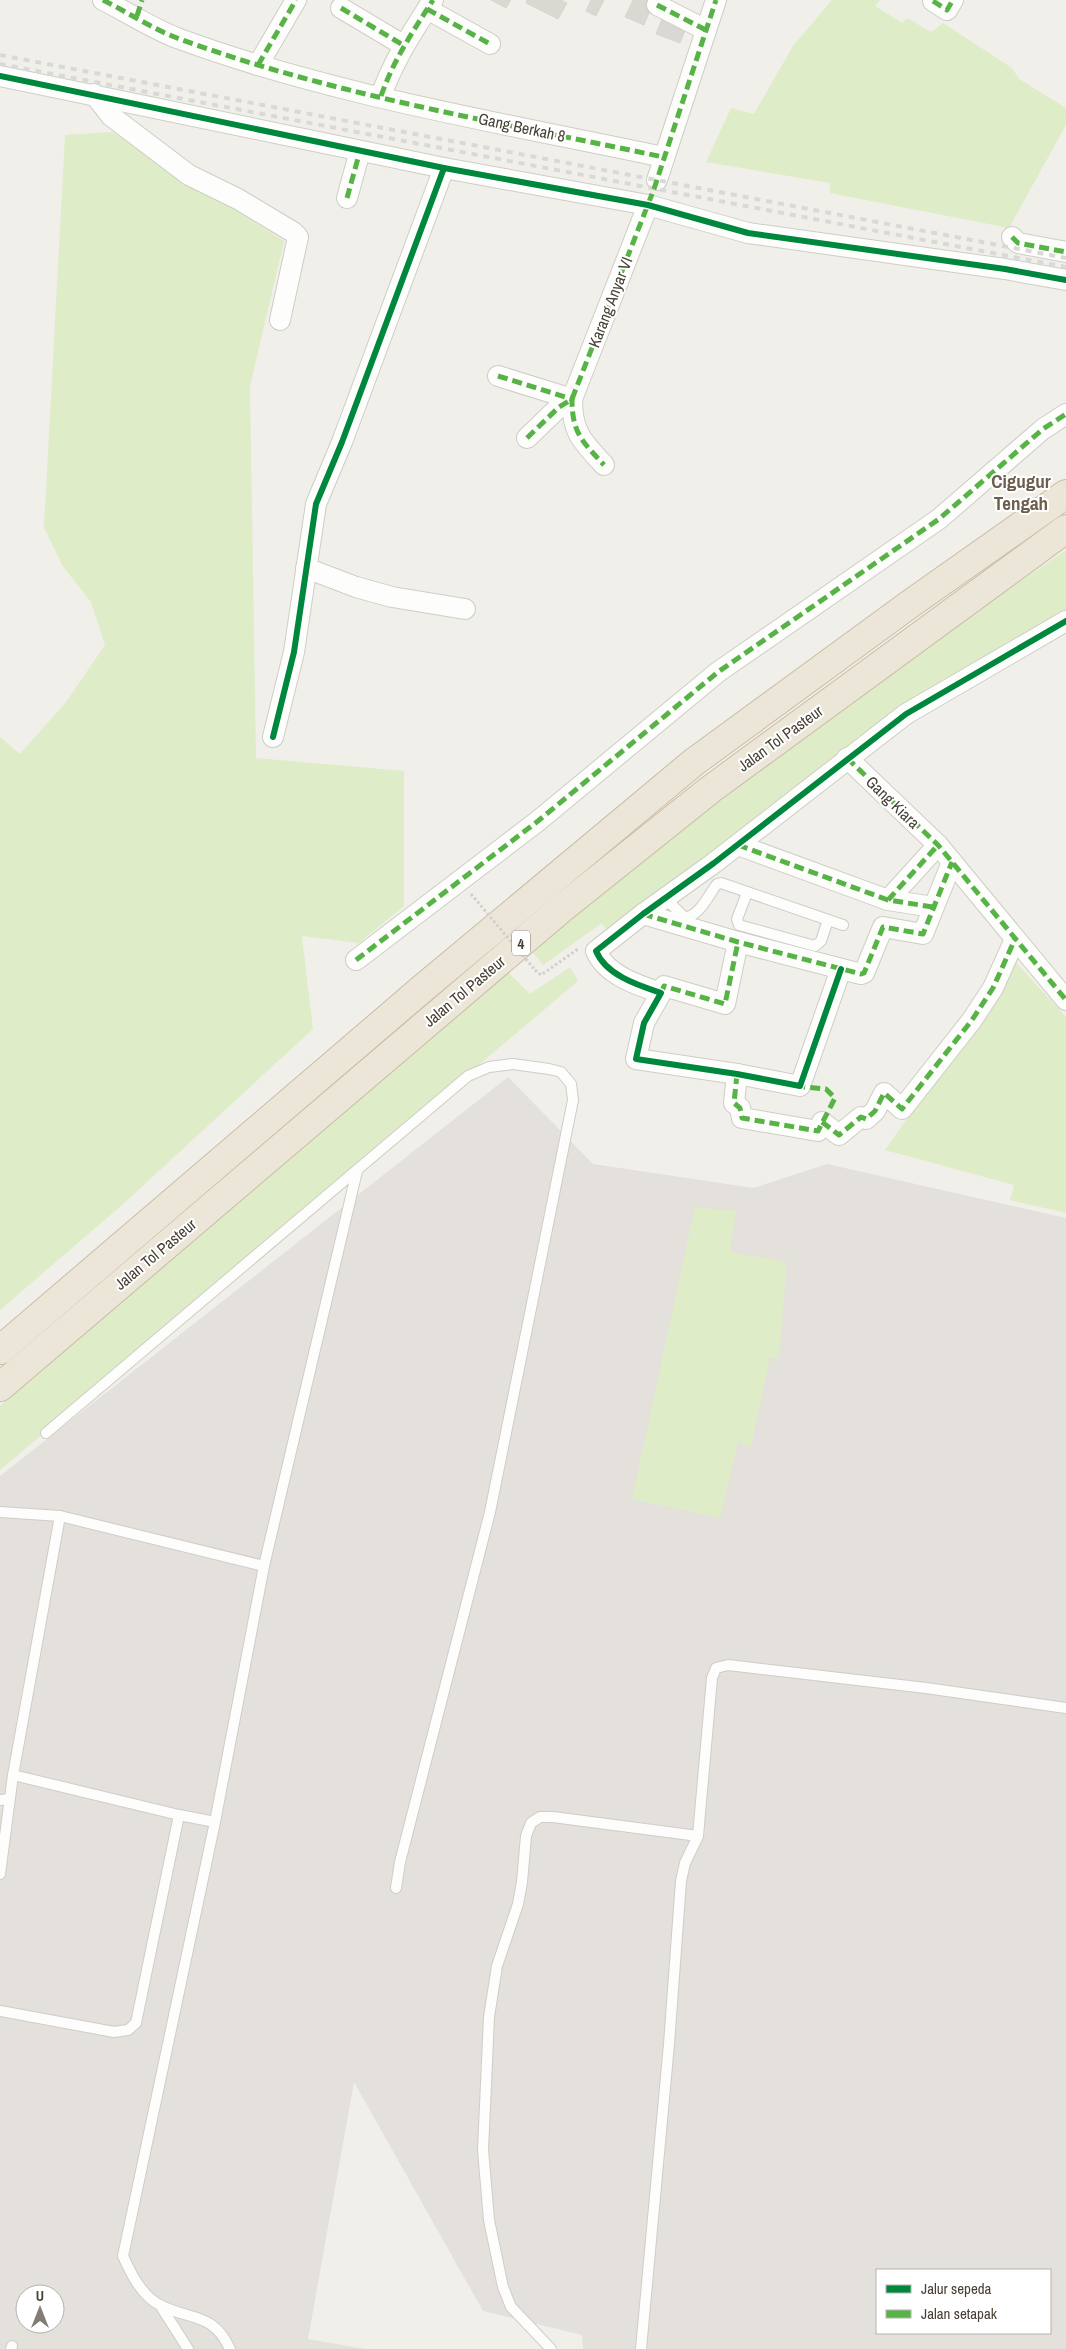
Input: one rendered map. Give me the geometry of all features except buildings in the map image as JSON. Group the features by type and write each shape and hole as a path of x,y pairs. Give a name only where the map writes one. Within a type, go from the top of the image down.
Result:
{"highway":[{"name":"Jalan Tol Pasteur","path":"0,1350 423,988 694,762 910,604 1066,494"},
{"name":"Jalan Tol Pasteur","path":"0,1387 561,909 711,789 1066,530"}],"street":[{"name":"Gang Berkah 8","path":"103,0 139,8 175,37 258,65 381,96 663,157"},
{"path":"258,65 296,0"},
{"path":"656,180 716,0"},
{"path":"934,1 947,10 954,0"},
{"path":"381,96 390,71 403,45 430,5 490,44"},
{"path":"657,5 706,30"},
{"path":"341,8 403,45"},
{"path":"0,76 444,168 648,205 748,233 1005,269 1066,280"},
{"path":"94,94 111,116 189,175 238,199 293,232 298,237 280,320"},
{"path":"347,198 360,151"},
{"path":"273,737 294,652 316,504 346,433 444,168"},
{"name":"Karang Anyar VI","path":"572,399 648,205"},
{"path":"1012,237 1018,243 1066,252"},
{"path":"498,376 572,399"},
{"path":"527,438 559,407 572,399"},
{"path":"572,399 572,413 579,438 604,465"},
{"path":"356,960 538,821 718,672 939,519 1042,429 1066,414"},
{"path":"306,568 356,587 392,597 465,609"},
{"path":"661,993 637,985 618,974 601,962 596,951 643,914 738,845 847,758 906,714 1066,621"},
{"name":"Gang Kiara","path":"847,758 938,846 1066,1000"},
{"path":"738,845 888,900 933,908"},
{"path":"888,900 938,846"},
{"path":"643,914 738,942 841,969 864,973 882,928 888,926 923,934 952,862"},
{"path":"736,1074 734,1103 740,1108 742,1118 818,1131 822,1122 839,1135 861,1117 866,1119 875,1111 884,1093 902,1109 972,1020 993,988 1015,939"},
{"path":"738,942 725,1004 664,986 644,1023 636,1059 800,1086 841,969"}],"lane":[{"path":"665,898 684,917 689,917 697,912 718,883 843,925"},
{"path":"747,893 737,918 739,925 815,946 821,941 828,920"},
{"path":"46,1433 468,1076 489,1067 513,1064 560,1072 571,1084 573,1100 562,1161 490,1512 403,1853 396,1888"},
{"path":"188,2349 160,2305 142,2289 123,2256 215,1822 264,1566 357,1171"},
{"path":"0,1512 60,1516 264,1566"},
{"path":"0,1874 5,1800 13,1775 60,1516"},
{"path":"640,2349 669,2044 681,1881 685,1864 698,1836 712,1678 716,1668 728,1665 748,1667 926,1688 1066,1708"},
{"path":"13,1775 215,1822"},
{"path":"0,2011 114,2032 128,2030 136,2023 179,1815"},
{"path":"551,2349 511,2307 503,2287 489,2220 483,2150 491,1993 496,1966 518,1904 526,1836 531,1823 540,1817 553,1817 698,1836"},
{"path":"160,2305 203,2318 215,2326 224,2337 230,2349"}],"path":[{"path":"471,894 541,975 579,948"}],"shaded area":[{"path":"508,1077 593,1164 754,1188 827,1164 1066,1218 1066,2349 583,2349 582,2335 483,2311 354,2082 308,2339 365,2349 0,2349 0,1476"}],"green space":[{"path":"832,0 880,0 875,6 902,23 907,18 931,32 943,23 1012,68 1019,79 1066,108 1066,125 1009,228 830,193 830,183 706,162 731,108 754,114 793,46"},
{"path":"112,132 284,241 250,386 256,758 404,771 404,906 359,943 302,936 313,1029 122,1205 0,1310 0,737 20,754 66,702 105,645 91,602 62,565 44,527 65,135"},
{"path":"1066,550 1066,610 991,655 608,932 602,923 543,965 530,949 865,688"},
{"path":"1011,957 1066,1017 1066,1213 1010,1200 1014,1185 885,1150 997,989"},
{"path":"570,967 578,981 0,1470 0,1406 508,972 530,994"},
{"path":"695,1207 736,1211 730,1252 787,1262 779,1358 770,1358 751,1447 738,1441 720,1518 632,1499"}],"railway":[{"path":"0,55 1066,258"},
{"path":"0,64 1066,267"}],"marked path":[{"path":"103,0 177,38 295,76 418,106 663,157"},
{"path":"137,16 142,0"},
{"path":"258,65 296,0"},
{"path":"381,96 398,58 433,0"},
{"path":"527,438 559,407 572,399 654,189 716,0"},
{"path":"933,1 947,10 953,0"},
{"path":"657,5 706,30"},
{"path":"341,8 403,45"},
{"path":"427,9 490,44"},
{"path":"347,198 360,151"},
{"path":"1012,237 1018,243 1066,252"},
{"path":"498,376 572,399 572,411 576,428 584,443 604,465"},
{"path":"356,960 538,821 718,672 939,519 1043,429 1066,414"},
{"path":"847,758 938,845 1066,1000"},
{"path":"738,845 888,900 933,907"},
{"path":"888,900 938,845"},
{"path":"643,914 738,942 861,974 864,973 883,927 923,934 952,862"},
{"path":"822,1122 839,1135 861,1117 866,1119 875,1111 884,1093 902,1109 972,1020 993,988 1015,939"},
{"path":"661,993 664,986 725,1004 738,942"},
{"path":"737,1074 734,1103 740,1108 742,1118 818,1131 835,1098 826,1089 796,1086"}],"cycle path":[{"path":"0,76 444,168 648,205 748,233 1005,269 1066,280"},
{"path":"273,737 294,652 316,504 342,442 444,168"},
{"path":"841,969 800,1086 737,1074 636,1059 644,1023 661,993 633,983 615,973 607,967 596,951 643,914 714,863 906,714 1066,621"}],"district":[{"name":"Cigugur Tengah","path":"1021,492"}]}
